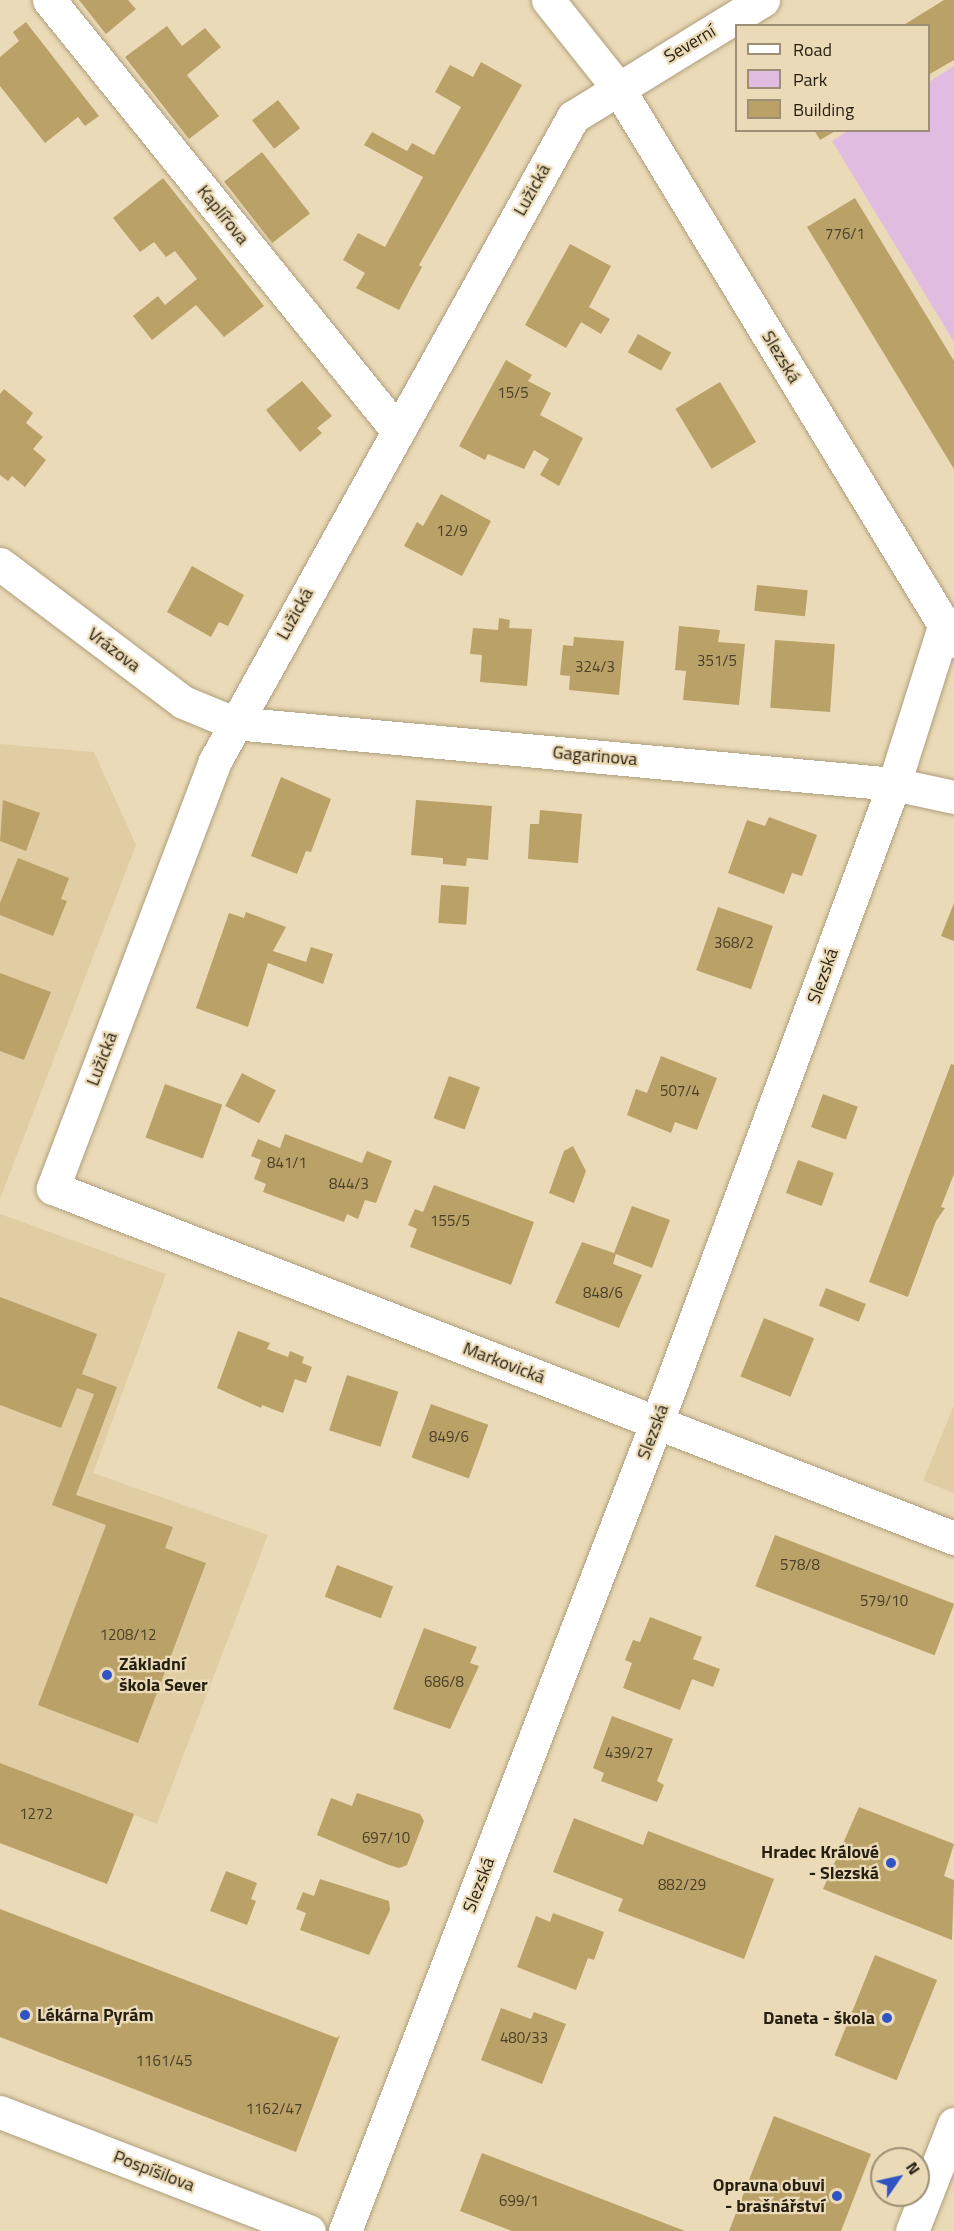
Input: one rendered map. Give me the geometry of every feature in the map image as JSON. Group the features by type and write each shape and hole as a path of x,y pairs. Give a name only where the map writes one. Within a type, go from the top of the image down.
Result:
{"street":[{"name":"Kaplířova","path":"49,0 397,430"},
{"name":"Slezská","path":"345,2231 657,1422 949,634 618,88 548,0"},
{"name":"Severní","path":"618,88 763,0"},
{"name":"Lužická","path":"53,1188 215,761 234,723 573,117 618,88"},
{"name":"Vrázova","path":"0,564 183,702 234,723"},
{"name":"Gagarinova","path":"234,723 894,784 954,797"},
{"name":"Markovická","path":"53,1188 954,1538"},
{"name":"Pospíšilova","path":"0,2112 309,2231"},
{"path":"912,2231 954,2124"}],"shaded area":[{"path":"0,744 94,752 136,845 0,1199"},
{"name":"Základní škola Sever","path":"0,1214 166,1274 93,1473 268,1535 157,1824 134,1815 107,1884 0,1843"},
{"path":"954,1405 954,1493 923,1481"}],"green space":[{"path":"954,66 954,342 832,141 846,132 930,132 930,81"}],"building":[{"path":"79,0 128,0 136,9 106,34"},
{"path":"944,0 954,0 954,60 930,74 930,24 905,24"},
{"path":"26,22 99,116 85,126 78,117 45,143 0,86 0,57 19,41 13,32"},
{"path":"167,26 182,46 205,28 221,47 187,75 219,116 189,139 125,57"},
{"path":"481,62 522,85 419,265 422,267 399,310 356,288 365,273 343,260 358,233 385,247 423,177 364,145 372,132 407,151 412,143 434,155 461,107 435,92 450,65 473,77"},
{"path":"278,100 300,128 274,149 252,120"},
{"path":"815,132 834,132 820,140"},
{"path":"262,152 310,213 272,243 224,182"},
{"path":"163,178 264,306 224,337 196,305 152,340 133,316 158,296 165,305 197,279 175,251 166,257 154,242 140,252 113,218"},
{"path":"855,198 954,361 954,469 807,227"},
{"path":"570,244 611,266 589,307 610,319 601,334 581,322 566,348 525,325"},
{"path":"638,334 671,352 661,371 628,352"},
{"path":"506,360 532,375 528,381 551,393 540,415 583,438 559,486 540,475 549,459 534,450 524,469 488,454 485,460 459,446"},
{"path":"302,381 332,416 317,428 322,433 300,452 266,410"},
{"path":"720,382 756,442 711,469 675,409"},
{"path":"4,389 33,413 26,423 43,437 33,449 46,460 25,487 12,476 8,481 0,475 0,394"},
{"path":"441,494 491,521 462,576 404,546 417,522 423,526"},
{"path":"192,566 244,595 228,626 219,622 211,637 167,612"},
{"path":"757,585 808,590 805,616 754,611"},
{"path":"499,618 510,620 509,628 532,629 527,686 480,682 482,655 470,654 473,628 498,630"},
{"path":"679,626 720,630 718,642 745,644 739,705 683,700 686,671 675,670"},
{"path":"574,637 624,641 619,695 569,690 570,676 560,675 563,645 573,646"},
{"path":"775,640 835,644 830,712 770,708"},
{"path":"281,777 331,799 311,852 306,851 297,874 251,856"},
{"path":"3,800 40,813 26,851 0,841"},
{"path":"416,800 492,806 488,860 467,858 466,866 443,864 443,858 411,855"},
{"path":"540,810 582,814 578,863 528,859 530,824 539,824"},
{"path":"769,817 817,835 802,876 792,873 784,894 728,873 747,820 765,826"},
{"path":"18,858 69,878 61,899 67,901 53,936 0,915 0,903"},
{"path":"441,885 469,887 466,925 438,923"},
{"path":"954,903 954,941 941,936"},
{"path":"718,907 773,926 751,989 696,970"},
{"path":"246,912 286,927 273,951 306,962 311,947 333,954 323,984 268,963 248,1027 196,1008 229,913 244,918"},
{"path":"0,973 51,992 24,1060 0,1051"},
{"path":"661,1056 717,1078 697,1130 675,1122 671,1133 627,1115 636,1089 647,1093"},
{"path":"951,1064 954,1065 954,1174 941,1207 945,1208 936,1221 908,1297 869,1282"},
{"path":"242,1073 276,1090 259,1123 225,1106"},
{"path":"449,1076 480,1087 465,1130 434,1118"},
{"path":"165,1084 222,1105 203,1158 146,1138"},
{"path":"823,1094 858,1107 846,1140 811,1127"},
{"path":"285,1134 362,1163 367,1151 392,1161 376,1203 365,1200 358,1219 347,1214 344,1222 263,1192 266,1184 254,1179 261,1160 251,1156 258,1139 280,1148"},
{"path":"573,1146 586,1171 574,1203 549,1193 564,1151"},
{"path":"798,1160 834,1173 822,1206 786,1193"},
{"path":"434,1185 534,1222 511,1285 410,1247 417,1229 408,1225 415,1209 423,1212"},
{"path":"632,1206 670,1220 652,1268 616,1254 613,1264 642,1275 619,1328 555,1303 582,1242 614,1253"},
{"path":"826,1288 866,1304 859,1322 819,1306"},
{"path":"0,1297 97,1334 82,1374 117,1387 76,1495 173,1527 165,1548 206,1563 138,1743 38,1705 106,1525 52,1505 94,1394 77,1388 61,1428 0,1405"},
{"path":"764,1318 814,1338 790,1397 740,1376"},
{"path":"238,1331 270,1343 267,1349 288,1357 290,1351 304,1357 302,1363 312,1367 306,1383 295,1379 283,1413 262,1405 261,1408 217,1388"},
{"path":"347,1375 398,1392 380,1447 329,1430"},
{"path":"431,1404 488,1425 469,1478 412,1458"},
{"path":"775,1535 954,1604 935,1655 755,1586"},
{"path":"337,1565 393,1587 381,1618 325,1597"},
{"path":"650,1617 702,1637 693,1659 720,1669 713,1687 692,1679 680,1710 623,1688 632,1663 625,1660 633,1640 640,1642"},
{"path":"424,1628 477,1647 470,1663 479,1666 450,1729 393,1709"},
{"path":"612,1716 673,1739 657,1781 664,1785 657,1802 601,1781 604,1773 593,1768"},
{"path":"0,1763 134,1814 107,1884 0,1843"},
{"path":"357,1793 420,1814 424,1821 407,1865 399,1868 389,1865 317,1835 331,1798 352,1806"},
{"name":"Hradec Králové - Slezská","path":"859,1807 954,1844 944,1876 954,1880 952,1940 823,1889"},
{"path":"574,1818 643,1845 648,1831 774,1879 744,1959 618,1911 623,1899 553,1872"},
{"path":"226,1871 257,1883 251,1899 256,1901 247,1925 210,1911"},
{"path":"320,1879 389,1901 390,1910 369,1955 300,1930 306,1913 296,1909 303,1892 314,1896"},
{"path":"0,1909 337,2038 340,2035 296,2152 0,2037"},
{"path":"553,1913 604,1932 594,1960 588,1958 576,1990 517,1967 536,1916 550,1922"},
{"name":"Daneta - škola","path":"875,1955 937,1980 897,2080 835,2055"},
{"path":"501,2008 531,2019 534,2012 566,2024 542,2084 481,2060"},
{"path":"774,2116 870,2154 841,2231 729,2231"},
{"path":"482,2153 685,2231 512,2231 460,2211"}],"place":[{"name":"Základní škola Sever","path":"107,1675"},
{"name":"Hradec Králové - Slezská","path":"891,1863"},
{"name":"Lékárna Pyrám","path":"25,2015"},
{"name":"Daneta - škola","path":"887,2018"},
{"name":"Opravna obuvi - brašnářství","path":"837,2196"}]}
